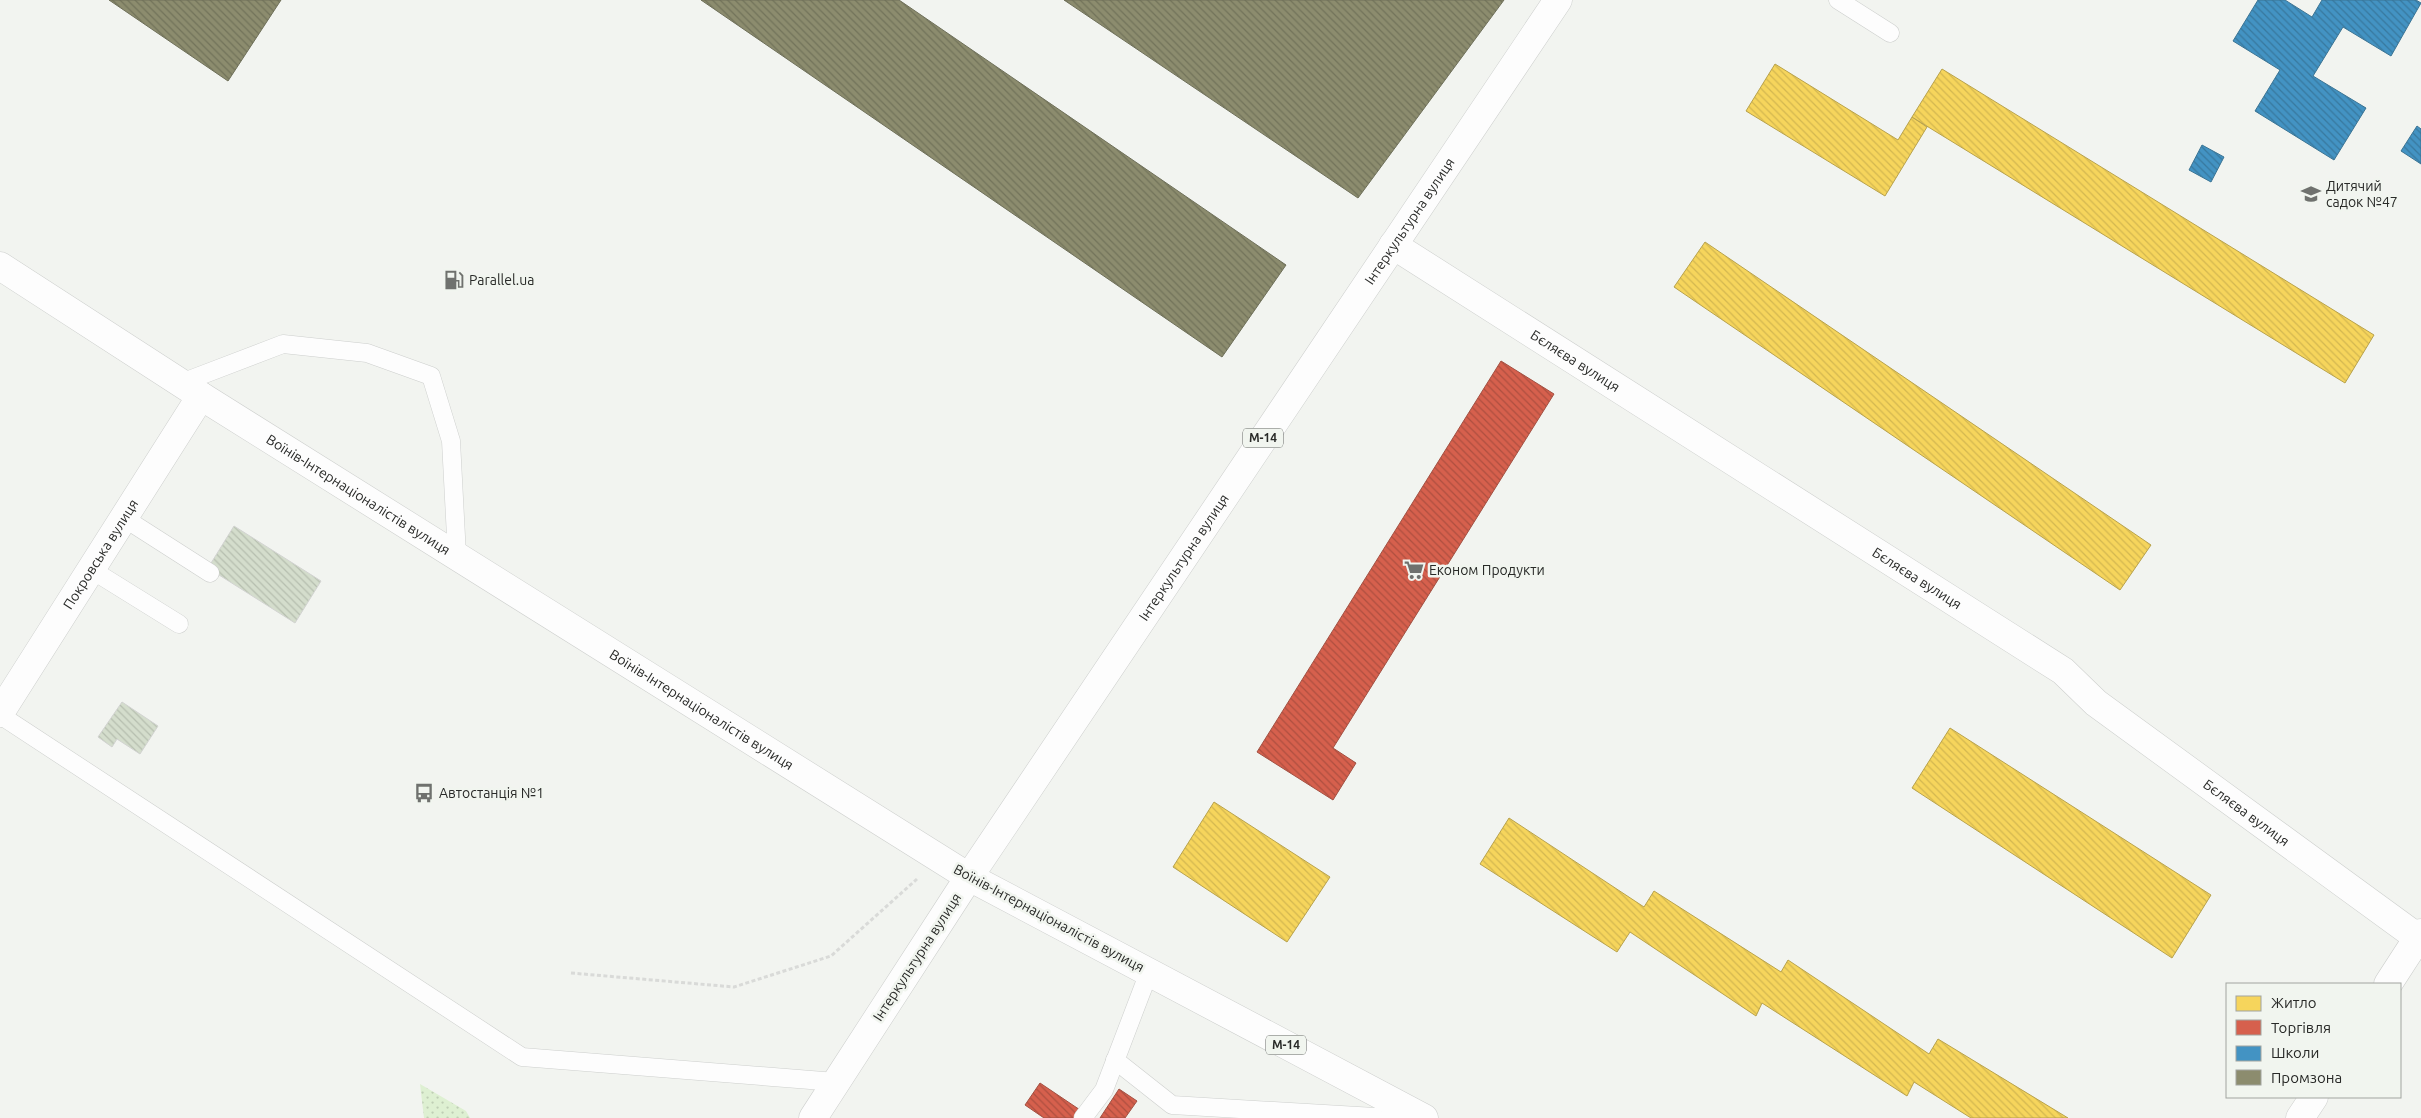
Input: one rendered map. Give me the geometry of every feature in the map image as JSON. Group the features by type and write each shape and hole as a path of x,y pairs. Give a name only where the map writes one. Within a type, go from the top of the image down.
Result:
{"main road":[{"name":"Інтеркультурна вулиця","path":"813,1118 969,877 1558,0"},
{"name":"Бєляєва вулиця","path":"1393,245 2063,671 2096,703 2420,937"},
{"name":"Воїнів-Інтернаціоналістів вулиця","path":"0,266 191,389 969,877 1424,1118"},
{"name":"Покровська вулиця","path":"0,714 124,518 191,389"},
{"path":"2389,983 2420,937"},
{"path":"2300,1118 2313,1098"}],"lane":[{"path":"1838,0 1890,33"},
{"path":"191,389 283,344 367,353 431,376 451,441 457,556"},
{"path":"124,518 210,573"},
{"path":"92,570 179,624"},
{"path":"0,714 522,1057 836,1082"},
{"path":"1083,1118 1104,1090 1149,972"},
{"path":"1115,1060 1167,1111 1392,1118"}],"path":[{"path":"571,973 734,987 831,956 940,859"}],"green space":[{"path":"420,1084 466,1111 470,1118 424,1118"}],"building: Житло":[{"path":"1775,64 1898,140 1912,117 1927,127 1885,196 1746,111"},
{"path":"1942,69 2374,335 2345,383 1912,117"},
{"path":"1705,242 2151,545 2120,590 1674,287"},
{"path":"1950,728 2211,895 2172,958 1912,788"},
{"path":"1214,802 1330,877 1287,942 1173,867"},
{"path":"1509,818 1644,907 1654,891 1781,972 1788,960 1929,1054 1938,1039 2068,1118 1971,1118 1914,1082 1907,1096 1762,1003 1756,1016 1630,932 1617,952 1480,864"}],"building: Торгівля":[{"path":"1501,361 1554,394 1333,748 1356,763 1333,800 1257,752"},
{"path":"1040,1083 1092,1118 1044,1118 1025,1105"},
{"path":"1119,1089 1137,1101 1125,1118 1100,1118"}],"building: Школи":[{"path":"2258,0 2285,0 2312,17 2322,0 2416,0 2421,3 2391,56 2343,27 2313,76 2366,108 2334,160 2255,111 2280,70 2233,41"},
{"path":"2417,126 2421,129 2421,164 2401,151"},
{"path":"2202,145 2224,157 2211,182 2189,170"}],"building: Промзона":[{"path":"109,0 281,0 228,81"},
{"path":"701,0 899,0 1286,265 1222,357"},
{"path":"1064,0 1504,0 1358,198"}],"building: Інше":[{"path":"234,526 321,581 295,623 208,568"},
{"path":"122,702 158,726 140,754 117,739 112,747 98,737"}],"place":[{"name":"Дитячий садок №47","path":"2311,194"},
{"name":"Parallel.ua","path":"454,280"},
{"name":"Економ Продукти","path":"1414,570"},
{"name":"Автостанція №1","path":"424,793"}]}
